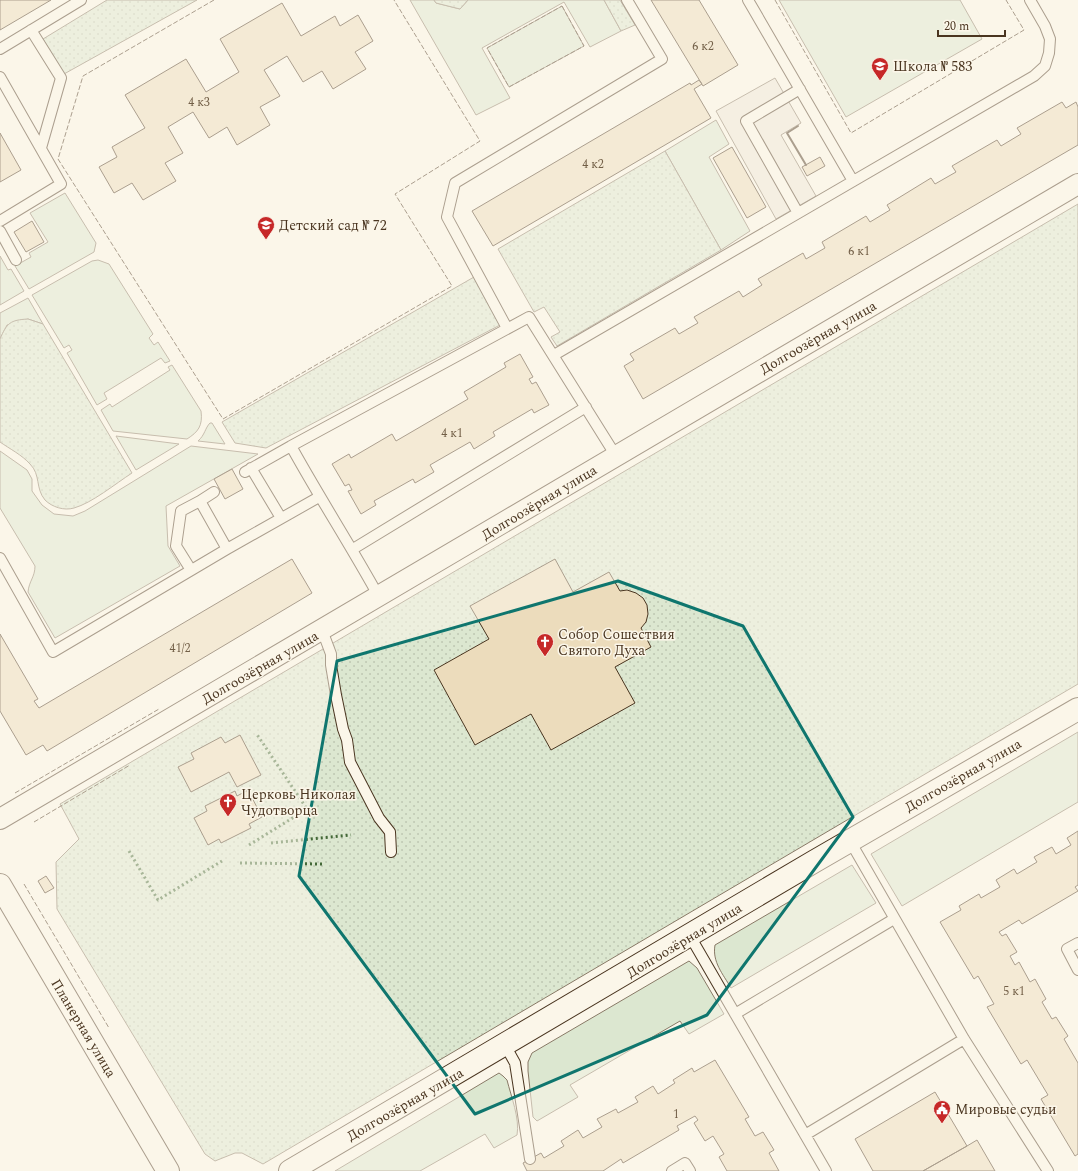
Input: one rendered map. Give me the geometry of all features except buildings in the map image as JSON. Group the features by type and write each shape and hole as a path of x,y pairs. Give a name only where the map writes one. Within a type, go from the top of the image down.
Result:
{"main road":[{"name":"Долгоозёрная улица","path":"290,1171 850,841 1078,709"},
{"name":"Планерная улица","path":"0,885 168,1171"}],"street":[{"name":"Долгоозёрная улица","path":"0,819 1078,184"}],"lane":[{"path":"0,49 81,0"},
{"path":"507,328 448,217 454,183 662,59 627,0"},
{"path":"748,0 853,181"},
{"path":"554,355 1034,76 1045,66 1049,53 1050,39 1045,26 1030,0"},
{"path":"31,30 61,78 41,148"},
{"path":"0,77 61,184 0,221"},
{"path":"798,213 746,121 800,90"},
{"path":"0,231 16,260"},
{"path":"281,518 248,470 529,317 616,456"},
{"path":"352,549 586,407"},
{"path":"291,446 319,497 352,549 379,597"},
{"path":"191,570 176,546 181,511 214,492"},
{"path":"0,558 53,652 227,548 319,497"},
{"path":"200,501 227,548"},
{"path":"322,630 331,654 331,665 336,695 343,729 347,740 350,762 379,818 390,832 391,852"},
{"path":"850,841 964,1039 1048,1171"},
{"path":"735,1014 894,919"},
{"path":"690,936 826,1171"},
{"path":"1078,943 1067,949 1078,970"},
{"path":"805,1134 964,1039"},
{"path":"505,1045 515,1063 530,1159"},
{"path":"672,1171 685,1164 690,1171"}],"highlighted area":[{"path":"618,581 743,626 853,817 707,1015 475,1114 299,876 337,661"}],"green space":[{"path":"107,0 197,0 64,74 43,39"},
{"path":"410,0 434,0 436,3 460,9 468,0 604,0 621,31 590,47 564,2 482,48 510,98 476,115"},
{"path":"434,0 468,0 460,9 436,3"},
{"path":"604,0 620,0 635,25 621,31"},
{"name":"Школа № 583","path":"779,0 960,0 982,39 846,117"},
{"path":"562,6 584,46 509,87 487,48"},
{"path":"716,120 729,144 709,157 750,231 721,250 665,151"},
{"path":"665,151 721,250 557,346 551,337 560,332 544,307 534,312 498,249"},
{"path":"65,193 96,243 94,252 29,289 15,266 31,257 29,253 48,242 30,213"},
{"path":"1078,204 1078,684 263,1164 242,1153 235,1153 215,1161 205,1154 57,909 56,862 79,839 60,804"},
{"path":"0,256 8,270 11,269 24,291 0,305"},
{"path":"98,260 109,264 153,334 149,338 154,345 158,342 170,361 165,363 161,358 104,393 107,399 97,405 67,353 72,350 69,345 64,348 32,295 92,261"},
{"path":"474,277 500,325 266,448 235,443 222,422"},
{"path":"28,298 43,324 28,319 7,325 0,339 0,313"},
{"path":"28,319 43,324 132,473 96,498 81,506 70,509 58,508 45,500 40,491 36,473 30,464 16,452 0,442 0,339 10,323 17,320"},
{"path":"172,365 201,411 201,421 197,431 187,439 113,431 101,410 110,404 112,407 170,370 168,367"},
{"path":"210,423 212,423 225,444 198,441"},
{"path":"116,436 179,444 136,470"},
{"path":"191,446 258,454 166,506 168,546 180,566 55,638 28,592 35,566 0,508 0,451 27,470 32,479 32,491 42,505 54,514 73,516 85,511"},
{"path":"1078,732 1078,802 902,906 871,854"},
{"path":"852,865 876,903 731,988 715,957 715,945"},
{"path":"689,961 697,968 724,1014 689,1034 680,1021 570,1085 578,1097 537,1121 533,1117 528,1071 528,1062 532,1053"},
{"path":"499,1073 507,1080 513,1100 518,1129 517,1135 494,1148 485,1134 420,1171 335,1171"}],"shaded area":[{"path":"775,78 801,123 781,135 816,196 776,219 716,111"}],"hedge":[{"path":"249,845 307,809 256,733"},
{"path":"271,843 351,835"},
{"path":"129,851 158,900 222,861"},
{"path":"240,863 322,864"}],"fence":[{"path":"214,0 83,76 58,159 223,419 452,286 395,194 480,141 394,0"},
{"path":"775,0 851,133 1024,30 1006,0"},
{"path":"562,6 584,46 509,87 487,48 562,6"},
{"path":"15,793 159,709"},
{"path":"34,822 130,765"},
{"path":"24,884 109,1028"}],"wall":[{"path":"798,126 787,133 806,165"}],"place":[{"name":"Школа № 583","path":"880,81"},
{"name":"Детский сад № 72","path":"266,240"},
{"name":"Собор Сошествия Святого Духа","path":"545,657"},
{"name":"Церковь Николая Чудотворца","path":"228,817"},
{"name":"Мировые судьи","path":"942,1124"}]}
